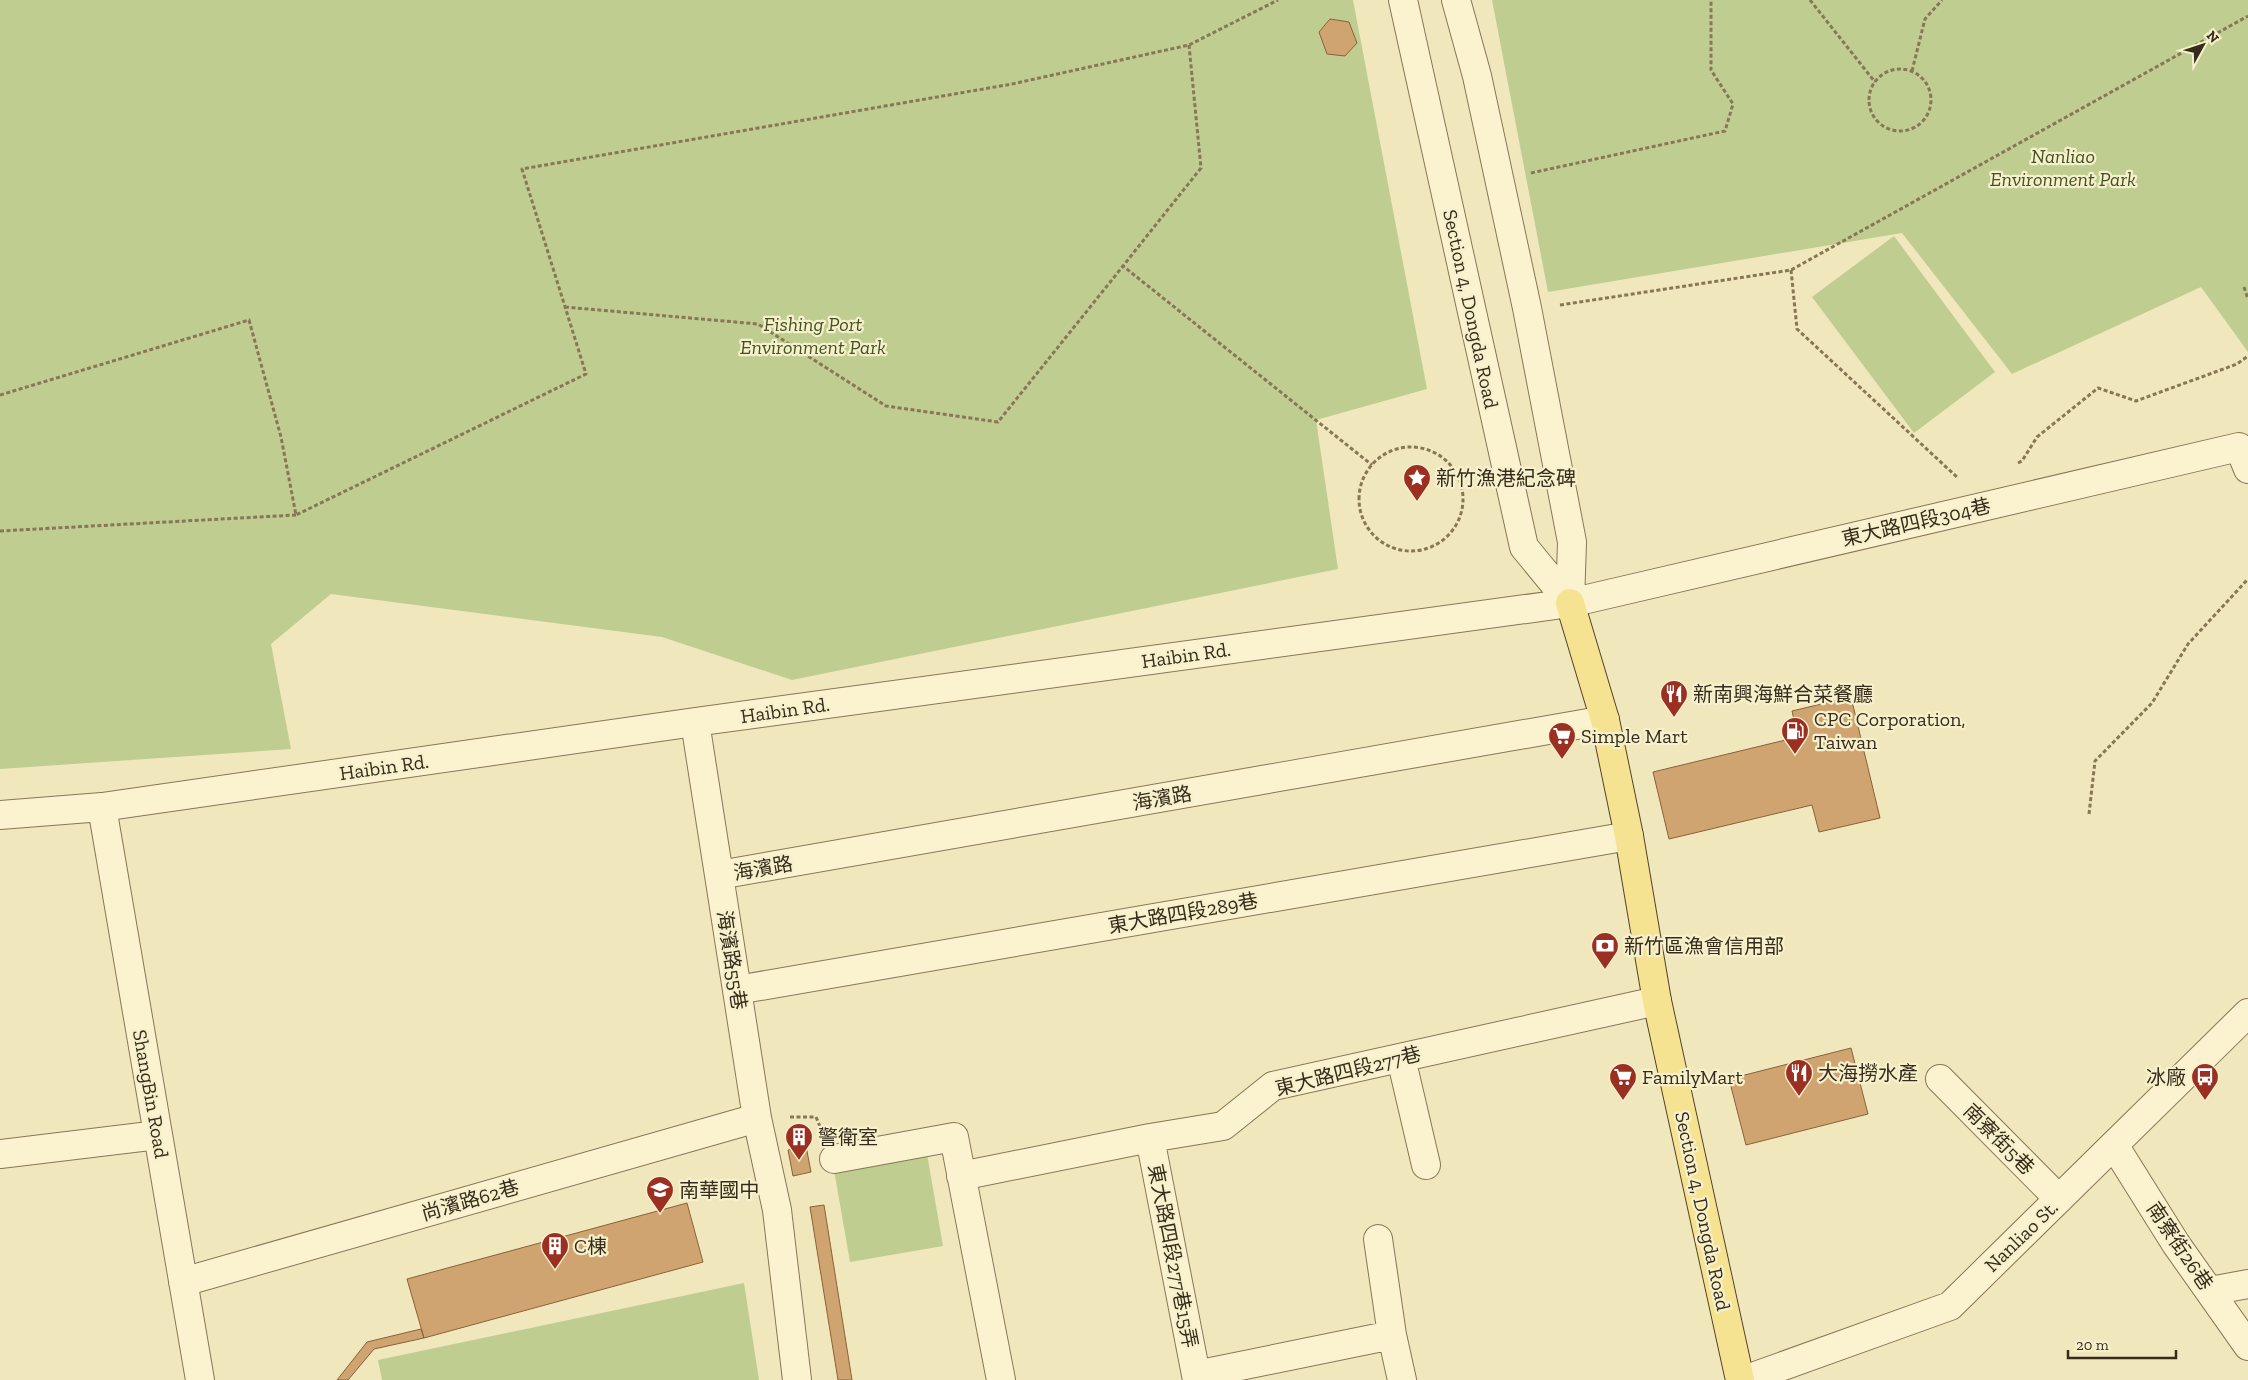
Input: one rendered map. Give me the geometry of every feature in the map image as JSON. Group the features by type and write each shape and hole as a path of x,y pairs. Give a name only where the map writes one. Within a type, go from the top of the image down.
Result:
{"main road":[{"name":"Section 4, Dongda Road","path":"1570,603 1605,720 1629,836 1657,1000 1740,1380"}],"street":[{"name":"Section 4, Dongda Road","path":"1403,0 1524,547 1570,603"},
{"name":"Section 4, Dongda Road","path":"1456,0 1477,76 1527,308 1572,542 1570,603"},
{"name":"東大路四段304巷","path":"1570,603 2239,448 2248,469"},
{"name":"Haibin Rd.","path":"0,815 102,807 695,722 1570,603"},
{"name":"海濱路","path":"719,876 1605,720"},
{"name":"海濱路55巷","path":"695,722 759,1128 777,1210 798,1380"},
{"name":"ShangBin Road","path":"102,807 200,1380"},
{"name":"東大路四段289巷","path":"737,990 1629,836"},
{"name":"東大路四段277巷","path":"961,1176 1150,1138 1223,1126 1273,1086 1657,1000"},
{"name":"Nanliao St.","path":"1744,1380 1950,1306 2248,1013"},
{"path":"1400,1058 1426,1165"},
{"name":"南寮街5巷","path":"1940,1079 2059,1199"},
{"name":"尚濱路62巷","path":"183,1282 759,1128"},
{"path":"0,1154 158,1135"},
{"path":"834,1160 954,1137 1001,1380"},
{"name":"東大路四段277巷15弄","path":"1150,1138 1196,1377 1392,1335"},
{"name":"南寮街26巷","path":"2114,1145 2176,1244 2248,1346"},
{"path":"1378,1239 1392,1335 1402,1380"},
{"path":"2210,1292 2248,1284"}],"path":[{"path":"0,531 296,515 586,374 522,169 1012,84 1189,45 1278,0"},
{"path":"1526,174 1725,131 1732,104 1712,70 1711,0"},
{"path":"1810,0 1875,82"},
{"path":"1912,71 1925,19 1942,0"},
{"path":"1527,308 1552,307 1791,270 2248,16"},
{"path":"565,308 758,324 886,406 998,422 1201,168 1189,45"},
{"path":"1901,69 1912,71 1926,84 1930,104 1928,113 1914,128 1895,131 1877,121 1869,102 1870,92 1875,82 1882,75 1892,71 1901,69"},
{"path":"1123,266 1372,464"},
{"path":"1791,270 1797,329 1964,483"},
{"path":"2244,287 2248,299"},
{"path":"0,395 249,320 281,436 296,515"},
{"path":"2013,466 2022,461 2037,437 2098,388 2136,401 2238,364 2248,356"},
{"path":"1419,447 1435,453 1449,463 1459,477 1464,494 1463,511 1456,527 1445,540 1429,549 1413,552 1396,549 1380,541 1368,529 1361,513 1359,496 1363,479 1372,464 1385,453 1402,448 1419,447"},
{"path":"2089,814 2095,761 2152,703 2188,644 2248,579"},
{"path":"759,1128 816,1117 834,1160"}],"green space":[{"name":"Fishing Port Environment Park","path":"0,0 1353,0 1427,389 1316,420 1338,569 792,680 662,637 331,594 271,644 291,749 0,769"},
{"name":"Nanliao Environment Park","path":"1492,0 2248,0 2248,352 2201,287 2012,374 1902,233 1548,292"},
{"path":"1894,236 1995,372 1914,433 1812,297"},
{"path":"927,1154 943,1246 850,1262 834,1170"},
{"path":"744,1283 759,1380 382,1380 378,1360"}],"building":[{"path":"1330,19 1349,22 1357,43 1345,56 1327,54 1319,32"},
{"name":"CPC Corporation, Taiwan","path":"1851,697 1880,818 1819,832 1812,805 1669,839 1653,772 1798,737 1792,711"},
{"name":"大海撈水產","path":"1851,1048 1868,1114 1746,1145 1729,1079"},
{"name":"警衛室","path":"806,1146 811,1172 793,1176 788,1150"},
{"name":"C棟","path":"687,1203 703,1262 424,1338 407,1279"},
{"path":"824,1205 852,1380 838,1380 810,1207"},
{"path":"421,1329 424,1338 374,1349 348,1380 337,1380 367,1342"}],"place":[{"name":"新竹漁港紀念碑","path":"1417,502"},
{"name":"新南興海鮮合菜餐廳","path":"1674,718"},
{"name":"CPC Corporation, Taiwan","path":"1795,755"},
{"name":"Simple Mart","path":"1562,760"},
{"name":"新竹區漁會信用部","path":"1605,970"},
{"name":"大海撈水產","path":"1799,1097"},
{"name":"FamilyMart","path":"1623,1101"},
{"name":"冰廠","path":"2205,1101"},
{"name":"警衛室","path":"799,1161"},
{"name":"南華國中","path":"660,1214"},
{"name":"C棟","path":"555,1270"}]}
